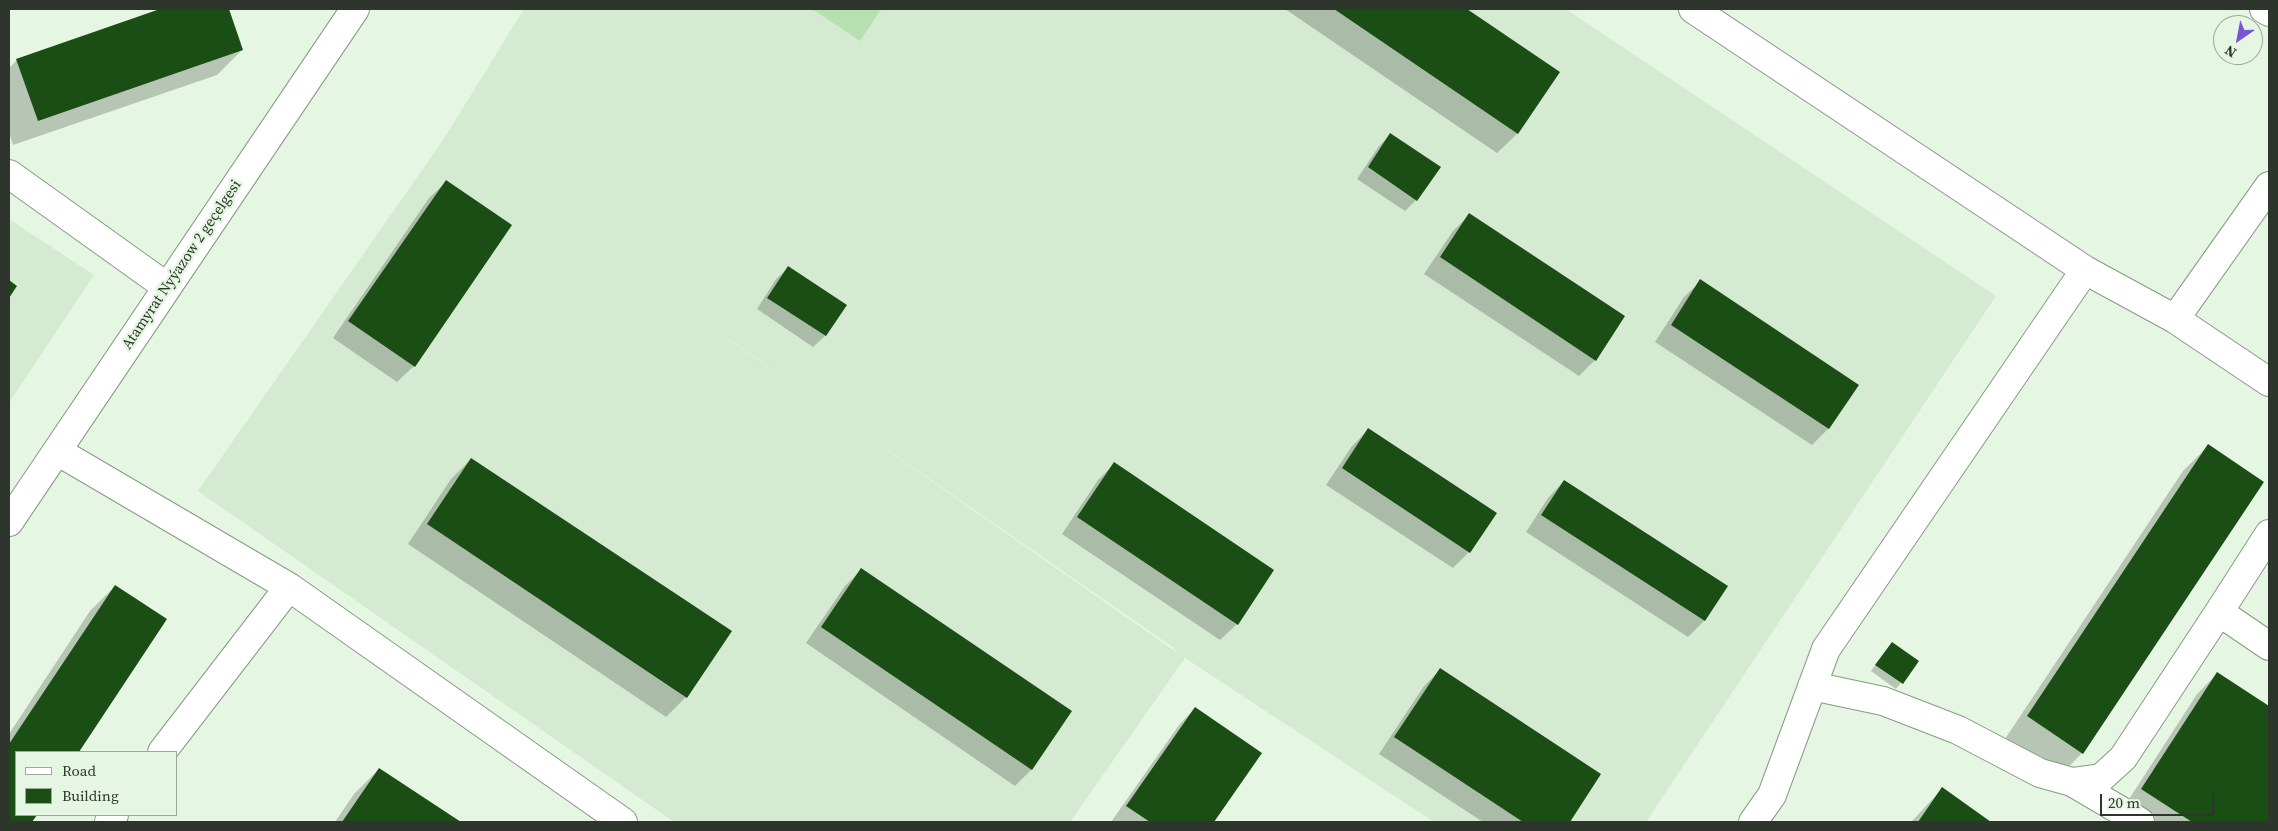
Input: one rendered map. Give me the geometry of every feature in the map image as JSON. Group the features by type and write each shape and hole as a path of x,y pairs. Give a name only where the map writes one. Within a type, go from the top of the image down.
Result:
{"street":[{"name":"Atamyrat Nyýazow 2 geçelgesi","path":"9,522 355,9"},
{"path":"1693,9 2085,270 2175,319 2269,382"},
{"path":"2264,9 2269,12"},
{"path":"9,174 168,287"},
{"path":"2175,319 2269,186"},
{"path":"1753,822 1772,795 1826,649 2085,270"},
{"path":"57,451 289,587 621,822"},
{"path":"2072,782 2101,778 2123,758 2269,534"},
{"path":"163,751 289,587"},
{"path":"2219,612 2269,646"},
{"path":"1812,686 1883,701 1958,730 2040,773 2072,782 2140,822"}],"shaded area":[{"path":"524,9 1566,9 1996,296 1646,822 1434,822 1185,658 1070,822 674,822 198,491 443,140","holes":["726,338 727,338 826,407","826,407 1171,646 1179,654"]},
{"path":"9,219 94,275 9,403"}],"green space":[{"path":"812,9 881,9 860,41"}],"building":[{"path":"160,9 229,9 243,50 38,121 16,59"},
{"path":"1334,9 1467,9 1560,72 1518,134"},
{"path":"1390,133 1441,167 1417,201 1368,167"},
{"path":"446,180 512,225 415,367 348,321"},
{"path":"1469,213 1625,316 1596,361 1440,257"},
{"path":"788,266 847,305 826,336 767,298"},
{"path":"1700,279 1859,385 1829,429 1671,325"},
{"path":"9,280 17,286 9,298"},
{"path":"1368,428 1497,513 1470,553 1342,468"},
{"path":"2208,444 2264,482 2083,754 2027,716"},
{"path":"471,458 732,631 687,698 427,524"},
{"path":"1114,462 1274,570 1238,625 1077,517"},
{"path":"1564,480 1728,586 1705,621 1541,515"},
{"path":"861,568 1072,711 1032,770 821,627"},
{"path":"115,585 167,619 80,751 15,751 15,816 36,816 32,822 9,822 9,744"},
{"path":"1892,642 1919,661 1903,684 1875,665"},
{"path":"1440,668 1601,774 1570,822 1523,822 1394,737"},
{"path":"2217,672 2269,706 2269,822 2192,822 2141,789"},
{"path":"1195,707 1262,753 1214,822 1150,822 1126,806"},
{"path":"379,768 461,822 342,822"},
{"path":"1942,787 1991,822 1918,822"}]}
